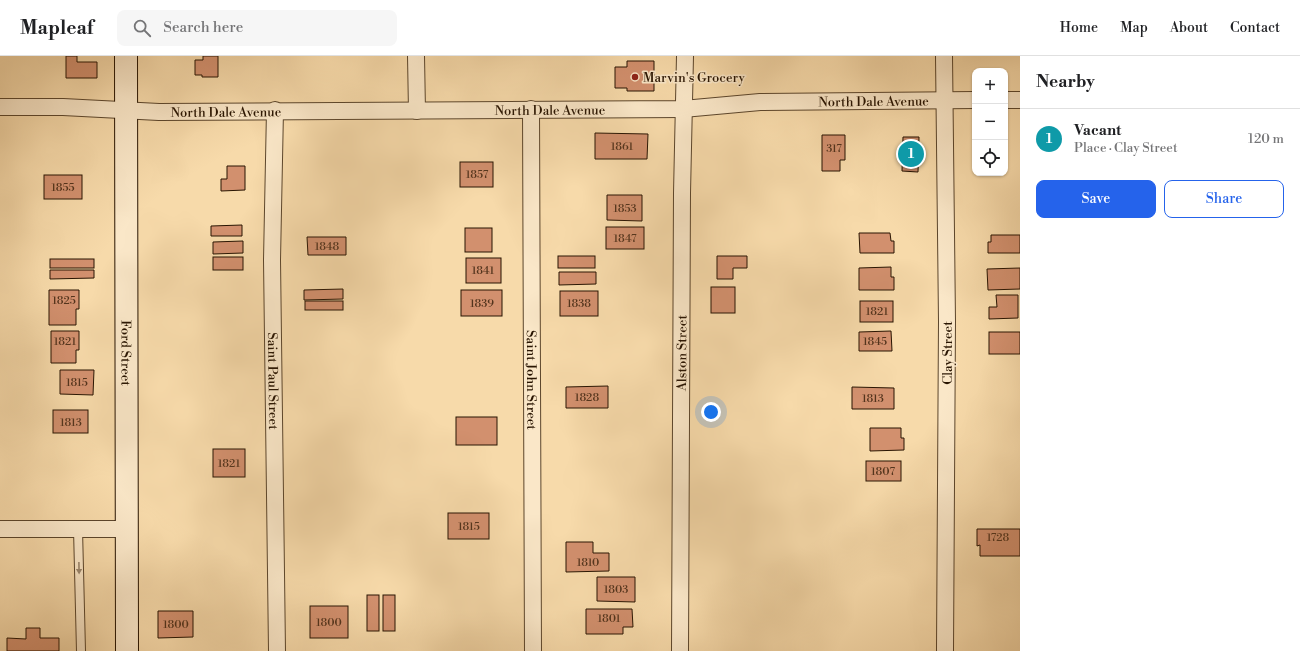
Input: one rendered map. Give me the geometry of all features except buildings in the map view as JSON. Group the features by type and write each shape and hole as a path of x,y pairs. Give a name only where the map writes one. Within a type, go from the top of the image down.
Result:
{"main road":[{"name":"Ford Street","path":"126,56 127,651"}],"street":[{"path":"416,56 417,111"},
{"name":"Alston Street","path":"680,651 683,110 685,56"},
{"name":"Clay Street","path":"944,56 947,314 945,651"},
{"name":"North Dale Avenue","path":"0,107 63,107 159,112 531,109 683,110 760,102 972,100"},
{"path":"1008,100 1020,100"},
{"name":"Saint John Street","path":"531,109 532,651"},
{"name":"Saint Paul Street","path":"275,110 272,260 277,651"},
{"path":"0,529 126,529"}],"lane":[{"path":"78,529 81,651"}],"place":[{"name":"Marvin's Grocery","path":"635,77"},
{"name":"Vacant","path":"911,154"}]}
